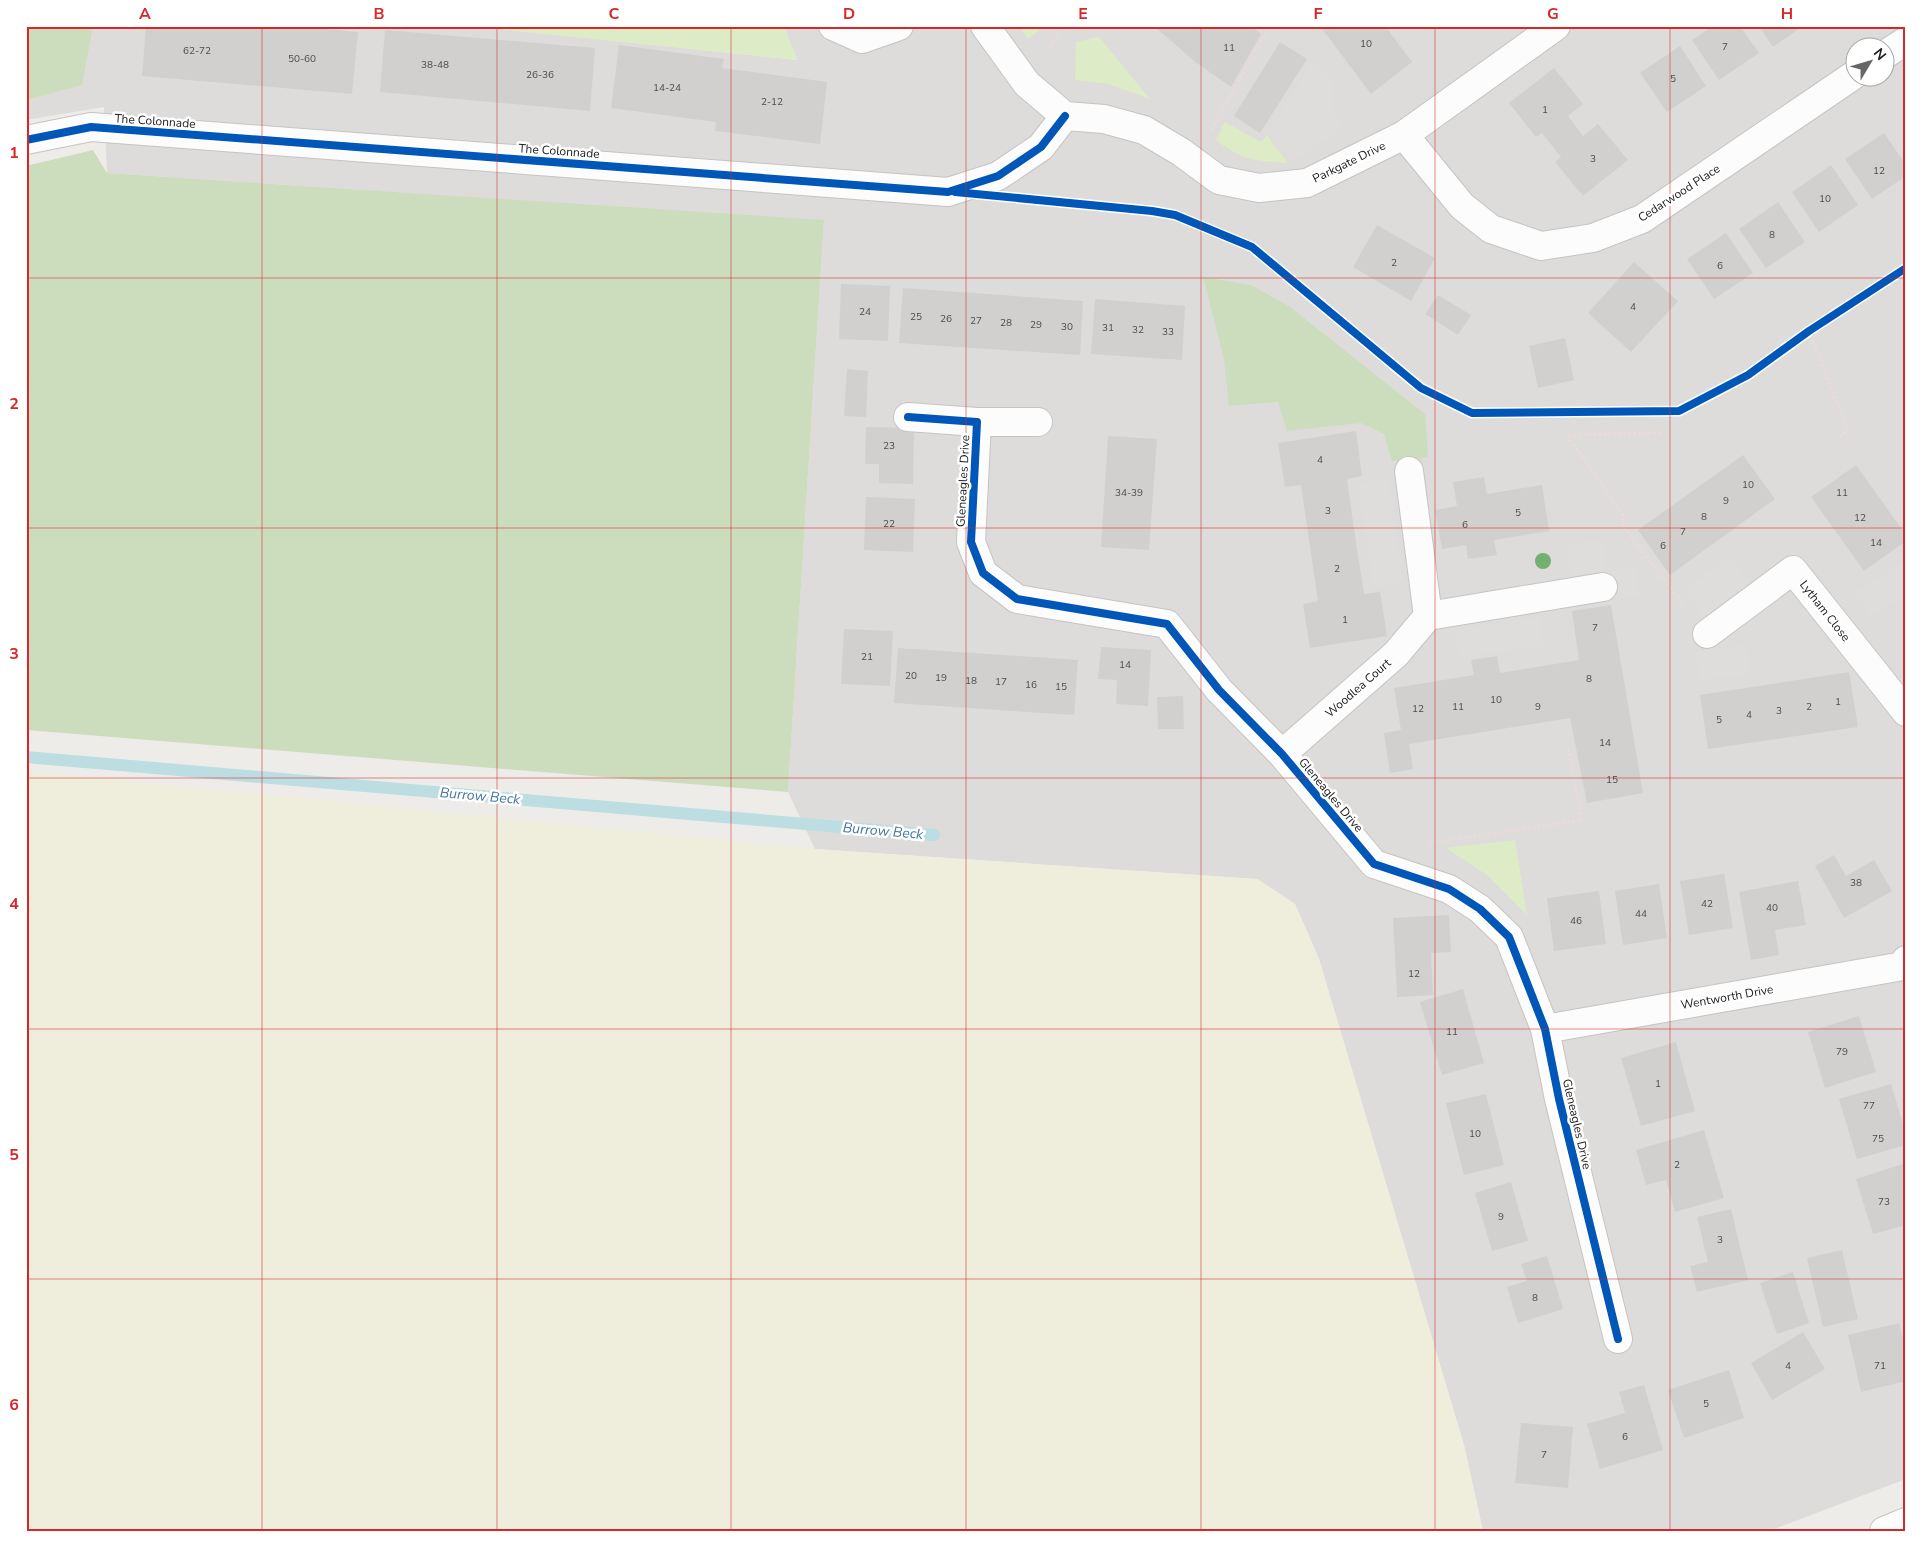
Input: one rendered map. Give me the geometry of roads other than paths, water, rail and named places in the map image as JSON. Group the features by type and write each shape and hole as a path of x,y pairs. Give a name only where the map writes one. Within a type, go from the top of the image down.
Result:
{"street":[{"path":"833,26 862,39 899,26"},
{"path":"985,26 1027,84 1065,116"},
{"name":"Parkgate Drive","path":"1065,116 1104,119 1144,130 1219,180 1259,188 1307,183 1404,135 1556,26"},
{"path":"1894,49 1906,41"},
{"name":"Cedarwood Place","path":"1404,135 1462,206 1491,229 1541,246 1593,238 1642,218 1844,82"},
{"name":"The Colonnade","path":"26,140 91,127 948,192 998,176 1041,147 1065,116"},
{"name":"Gleneagles Drive","path":"908,417 977,422 1038,422"},
{"name":"Gleneagles Drive","path":"977,422 972,542 983,573 1017,599 1167,624 1219,690 1282,754 1374,864 1449,889 1480,909 1509,937 1545,1029 1561,1108 1618,1339"},
{"path":"1409,471 1428,616 1603,587"},
{"name":"Lytham Close","path":"1706,634 1793,570 1906,712"},
{"name":"Woodlea Court","path":"1282,754 1396,654 1428,616"},
{"name":"Wentworth Drive","path":"1545,1029 1905,967"},
{"path":"1884,1531 1906,1522"}],"waterway":[{"name":"Burrow Beck","path":"26,757 934,835"}]}
